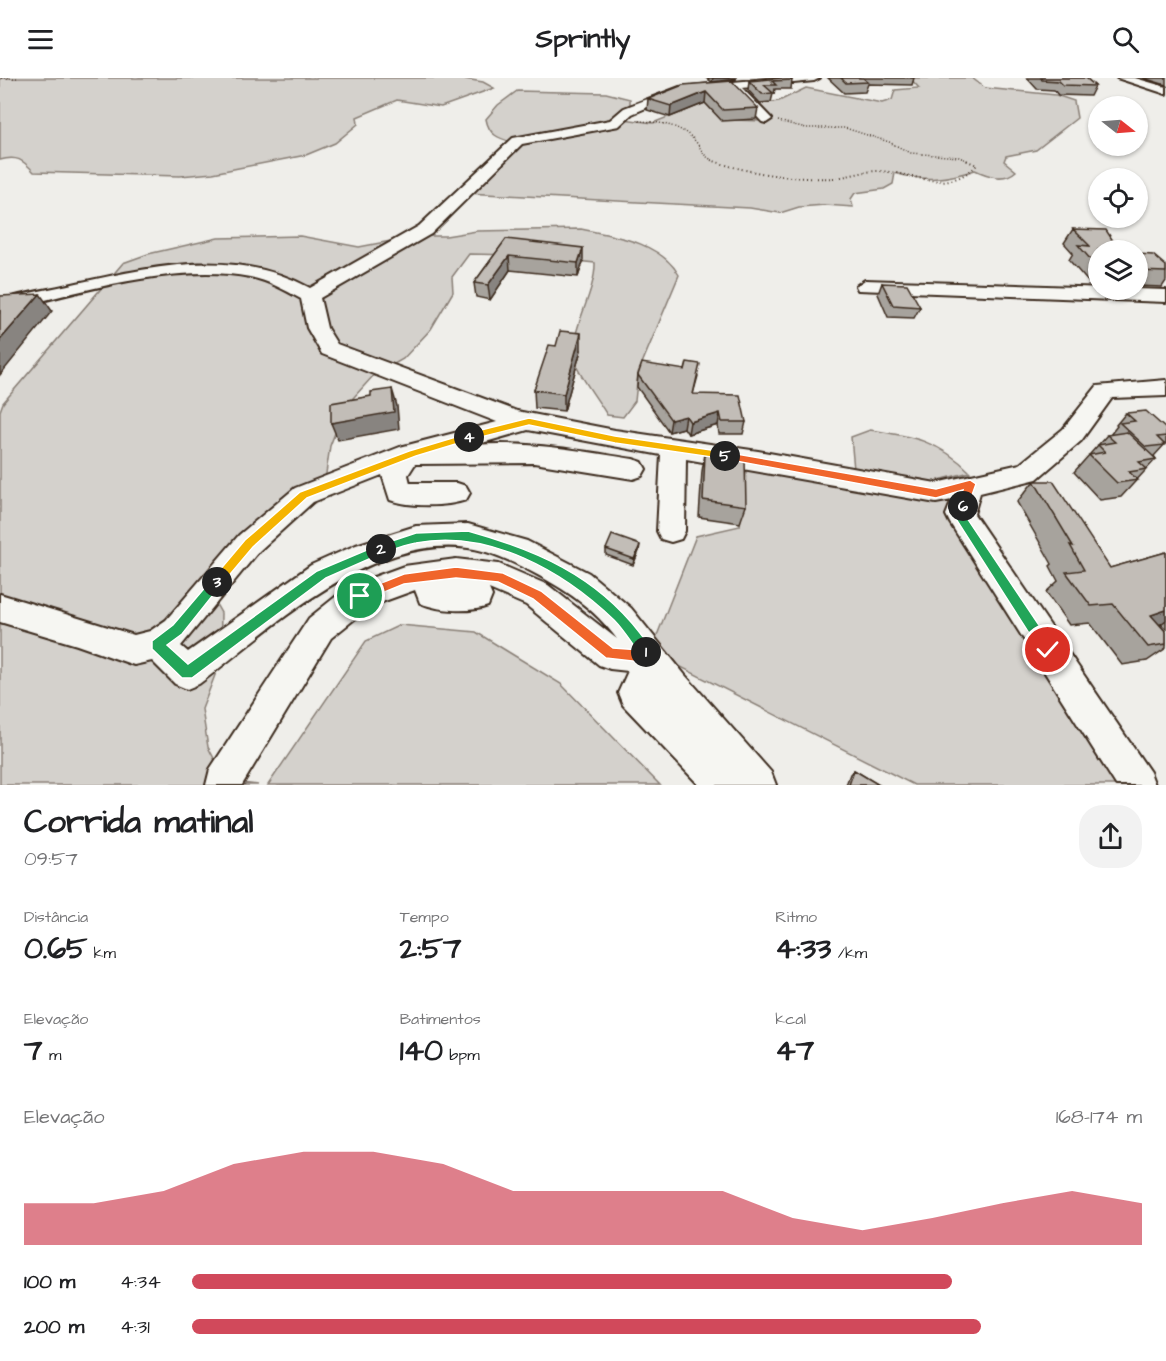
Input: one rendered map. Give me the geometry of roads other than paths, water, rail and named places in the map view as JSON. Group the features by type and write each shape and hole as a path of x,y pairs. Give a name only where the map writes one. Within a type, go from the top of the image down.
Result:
{"street":[{"path":"310,296 425,230 518,141 614,123 621,117 679,90 814,78"},
{"path":"1123,78 1166,91"},
{"path":"734,85 766,119"},
{"path":"0,306 130,276 189,268 236,268 269,275 295,285 310,296 317,328 329,349 447,396 529,422 674,448 758,460 936,493 1028,472 1072,435 1105,391 1166,388"},
{"path":"865,286 1166,296"},
{"path":"0,608 77,630 134,650 157,645 177,630 249,543 304,495 409,454 502,427 529,422"},
{"path":"671,531 674,448"},
{"path":"409,454 429,458 501,453 545,454 633,469"},
{"path":"409,454 395,474 399,493 457,493"},
{"path":"970,484 960,516 1137,785"},
{"path":"157,645 187,673 321,574 366,554 416,538 468,536 517,550 579,582 620,618 758,785"},
{"path":"223,782 320,628 360,596 404,579 456,572 499,577 537,595 610,654 650,657"},
{"path":"428,576 431,594 477,596"},
{"path":"650,657 635,693 724,785"}]}
